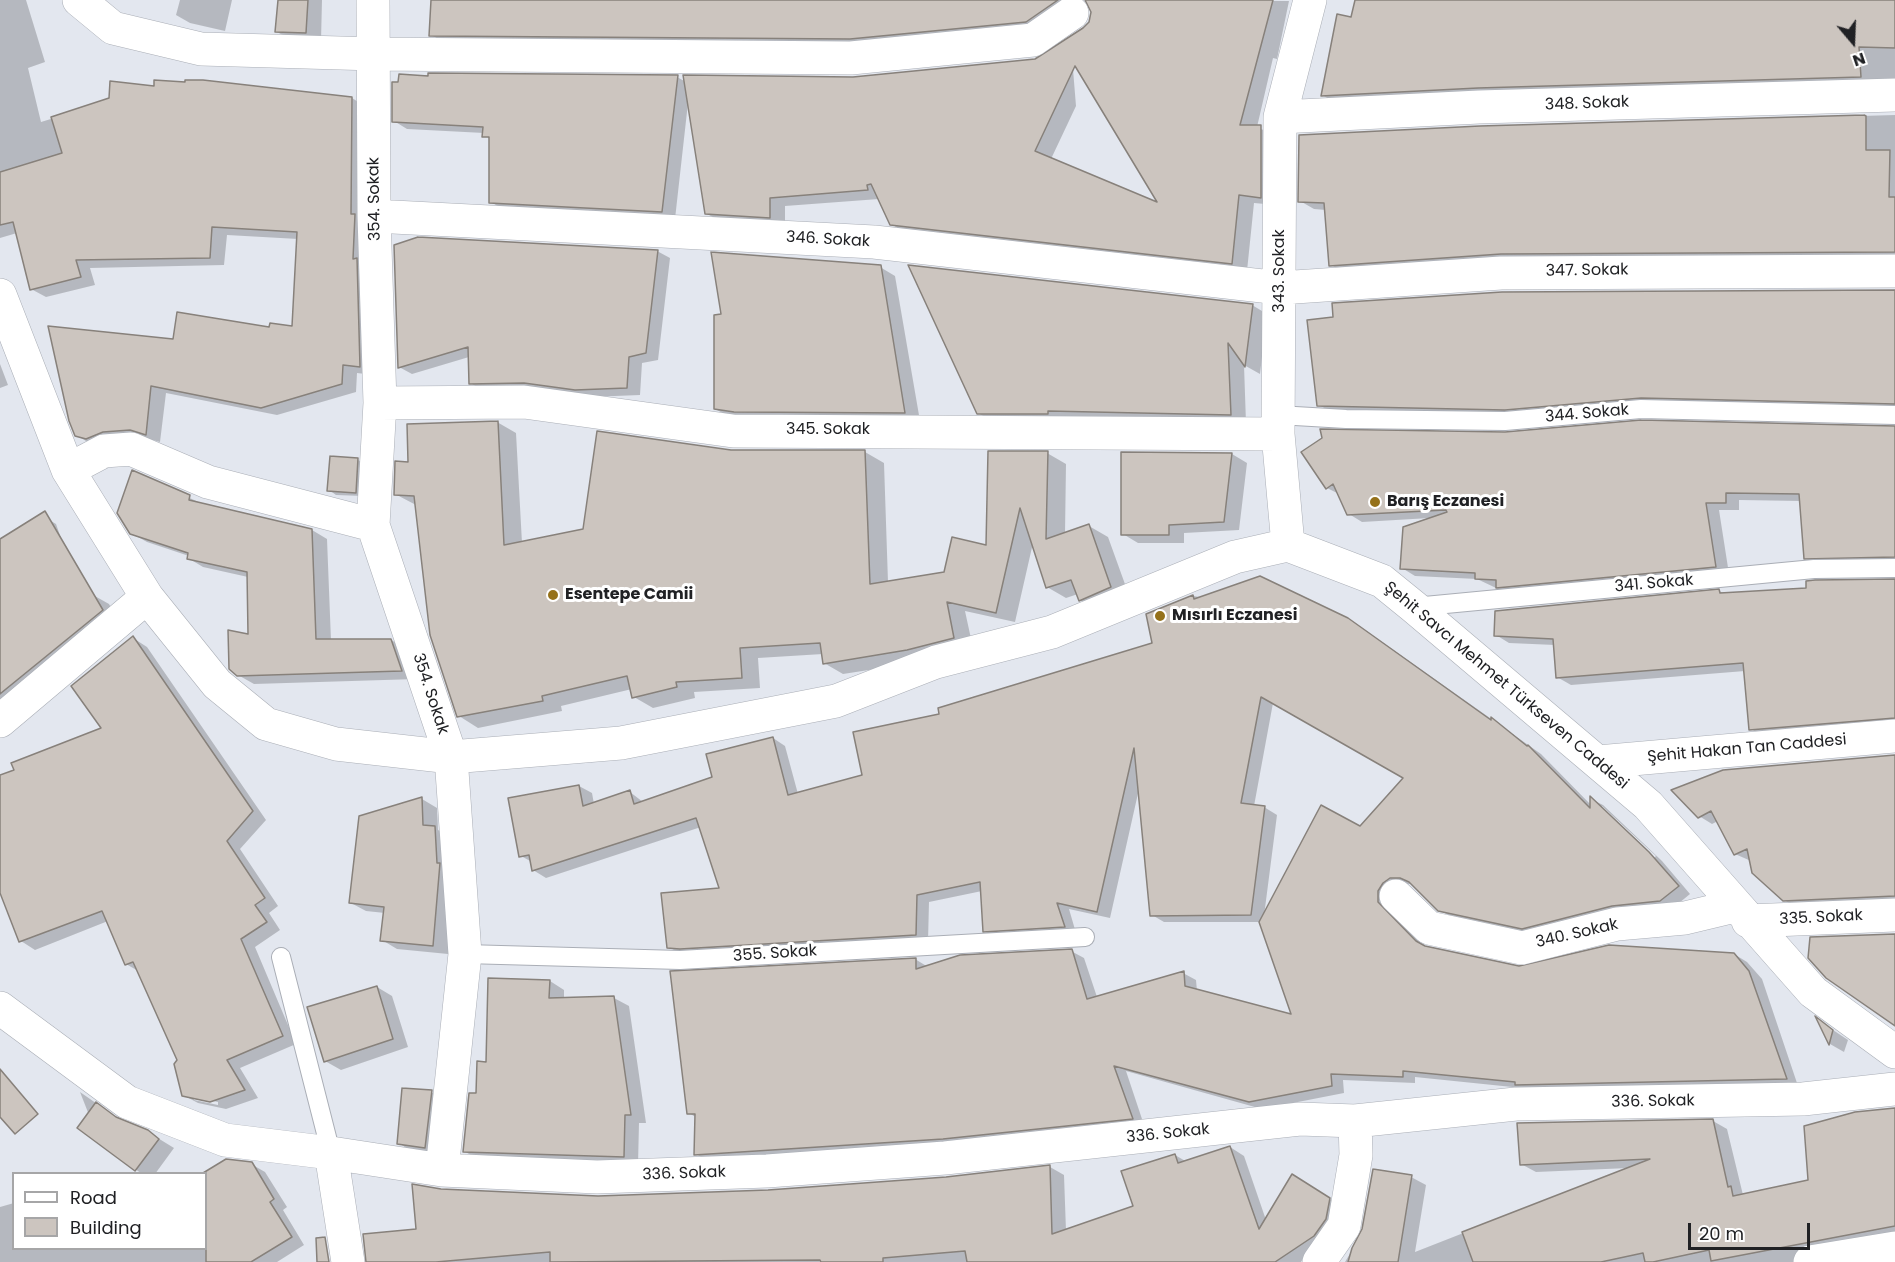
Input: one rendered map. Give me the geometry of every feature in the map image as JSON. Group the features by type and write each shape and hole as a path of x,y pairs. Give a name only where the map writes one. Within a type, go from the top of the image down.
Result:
{"street":[{"path":"79,0 114,28 201,49 375,54 851,58 1033,40 1072,13"},
{"name":"354. Sokak","path":"374,0 374,216 380,404 373,525 451,757 465,954 442,1170"},
{"name":"343. Sokak","path":"1288,545 1278,425 1280,117 1310,0"},
{"name":"348. Sokak","path":"1280,117 1479,107 1895,95"},
{"name":"346. Sokak","path":"374,216 874,242 1280,288"},
{"name":"347. Sokak","path":"1280,288 1501,273 1895,271"},
{"path":"0,295 68,470 147,597 217,684 266,724 336,744 451,757 621,743 836,701 936,662 1052,632 1235,557 1288,545"},
{"name":"345. Sokak","path":"380,404 524,402 733,431 1278,425"},
{"path":"68,470 104,451 131,449 208,482 373,525"},
{"name":"Şehit Savcı Mehmet Türkseven Caddesi","path":"1288,545 1382,582 1414,607 1648,805 1741,914 1813,992 1895,1052"},
{"path":"0,721 147,597"},
{"name":"Şehit Hakan Tan Caddesi","path":"1598,762 1895,736"},
{"name":"340. Sokak","path":"1396,896 1429,928 1521,948 1617,924 1741,914"},
{"name":"335. Sokak","path":"1741,914 1895,915"},
{"path":"0,1008 127,1102 225,1140 442,1170"},
{"name":"336. Sokak","path":"442,1170 597,1177 767,1171 945,1158 1300,1119 1355,1120 1516,1104 1803,1099 1895,1089"},
{"path":"1319,1262 1344,1226 1356,1155 1355,1120"},
{"path":"332,1153 348,1262"},
{"path":"1810,1262 1895,1248"}],"lane":[{"name":"344. Sokak","path":"1278,425 1505,421 1641,409 1895,414"},
{"name":"341. Sokak","path":"1414,607 1814,569 1895,568"},
{"name":"355. Sokak","path":"465,954 680,960 1085,937"},
{"path":"281,957 332,1153"}],"building":[{"path":"278,0 308,0 306,33 275,32"},
{"path":"431,0 1058,0 1026,22 850,39 429,36"},
{"path":"1085,0 1273,0 1240,125 1261,125 1261,198 1239,195 1232,264 890,225 871,184 867,185 868,190 770,198 770,218 705,214 683,75 853,77 1035,59 1083,28 1089,22 1091,12","holes":["1075,66 1157,202 1035,151"]},
{"path":"1355,0 1895,0 1895,48 1859,47 1861,77 1478,88 1321,96 1337,14 1351,17"},
{"path":"428,73 678,75 662,212 489,203 489,137 482,137 483,127 392,122 392,82 398,82 399,74 428,76"},
{"path":"154,80 185,82 185,80 203,80 352,97 351,214 355,214 353,259 357,258 360,367 343,365 342,384 261,408 151,386 146,435 130,430 103,432 86,439 75,436 69,421 48,326 173,339 177,312 269,327 270,323 292,326 297,232 212,227 210,258 76,260 81,277 30,290 13,222 0,225 0,172 62,153 51,117 109,98 110,81 154,86"},
{"path":"1866,116 1866,150 1890,150 1889,197 1895,197 1895,252 1501,254 1329,266 1324,203 1298,202 1299,135 1480,126"},
{"path":"418,237 658,250 646,353 629,357 627,388 575,390 524,383 469,384 468,347 398,368 394,245"},
{"path":"711,252 881,265 905,413 734,412 714,409 714,315 721,314"},
{"path":"908,265 1253,304 1245,367 1228,343 1231,415 1048,411 1048,414 977,414"},
{"path":"1895,290 1895,404 1641,398 1505,410 1317,406 1307,320 1333,317 1332,303 1502,292"},
{"path":"1641,420 1895,426 1895,557 1804,559 1799,494 1726,493 1726,503 1706,503 1716,567 1496,588 1496,580 1475,579 1475,573 1400,569 1403,527 1447,512 1446,510 1347,515 1333,484 1326,489 1301,452 1322,438 1320,429 1505,432"},
{"path":"498,421 504,545 583,529 597,431 731,450 865,450 870,584 944,572 952,537 986,545 988,451 1048,451 1046,539 1089,524 1111,587 1079,601 1071,580 1046,588 1020,508 996,613 947,602 954,638 907,650 823,664 820,643 740,648 742,678 676,682 677,687 632,698 627,676 542,696 543,701 457,717 430,635 414,496 394,495 395,461 408,462 407,424"},
{"path":"1121,452 1232,453 1224,522 1169,525 1169,535 1121,535"},
{"path":"330,456 358,458 356,493 327,491"},
{"path":"132,470 190,495 189,500 312,529 316,639 391,639 402,671 237,676 229,669 228,630 248,634 247,572 187,559 188,553 130,534 117,513"},
{"path":"45,511 103,610 0,694 0,539"},
{"path":"1260,576 1348,618 1491,720 1491,717 1528,745 1590,808 1590,796 1649,852 1679,886 1660,901 1612,906 1522,929 1438,911 1409,882 1400,878 1390,878 1378,891 1378,902 1416,941 1425,946 1519,966 1609,945 1734,953 1749,971 1787,1079 1515,1085 1515,1082 1403,1071 1403,1077 1331,1074 1332,1086 1249,1102 1114,1066 1133,1119 943,1139 694,1155 695,1114 687,1114 670,971 916,958 916,969 960,955 1072,949 1087,999 1184,971 1185,986 1291,1014 1259,922 1321,805 1360,826 1403,778 1261,697 1241,803 1265,806 1251,915 1150,916 1134,748 1097,912 1057,903 1065,927 983,932 980,882 917,895 916,935 680,949 667,948 661,893 719,888 696,818 532,871 529,855 519,857 508,798 579,785 583,806 630,790 634,804 712,777 706,754 773,737 788,795 862,775 853,732 939,714 938,708 1152,643 1146,614 1193,595 1194,599"},
{"path":"1895,579 1895,718 1749,730 1743,663 1556,678 1553,639 1494,636 1495,611 1719,589 1720,593 1806,588 1806,581 1815,580"},
{"path":"133,636 253,811 227,841 265,898 255,905 267,922 241,939 283,1036 227,1060 245,1090 210,1102 182,1096 174,1064 177,1060 133,962 125,965 102,911 19,942 0,893 0,775 14,770 11,763 101,728 71,686"},
{"path":"1895,755 1895,896 1783,901 1752,873 1747,849 1734,855 1711,811 1698,818 1671,790 1723,770"},
{"path":"422,797 423,825 435,826 437,863 440,863 433,946 380,941 384,907 349,903 359,816"},
{"path":"1895,934 1895,1026 1826,978 1808,958 1810,937"},
{"path":"488,978 550,980 549,998 614,996 631,1115 625,1115 624,1157 463,1152 469,1093 476,1093 477,1061 486,1062"},
{"path":"377,986 393,1039 324,1062 307,1007"},
{"path":"1815,1016 1833,1030 1829,1045"},
{"path":"0,1069 38,1114 15,1134 0,1117"},
{"path":"402,1088 432,1090 425,1148 397,1144"},
{"path":"96,1102 116,1117 148,1130 159,1139 135,1171 77,1128"},
{"path":"1895,1108 1895,1226 1711,1261 1709,1250 1653,1262 1645,1262 1643,1253 1601,1262 1473,1262 1462,1232 1650,1159 1520,1165 1517,1123 1713,1119 1728,1187 1731,1186 1733,1196 1808,1180 1804,1126 1855,1112"},
{"path":"1230,1146 1259,1229 1292,1174 1330,1198 1326,1219 1314,1236 1275,1262 967,1262 965,1251 883,1258 883,1262 821,1262 820,1260 550,1262 550,1252 436,1262 366,1262 363,1234 416,1229 412,1184 441,1189 598,1196 768,1190 946,1177 1050,1165 1052,1234 1133,1206 1121,1171 1175,1154 1178,1163"},
{"path":"226,1159 252,1162 274,1199 270,1202 292,1237 251,1262 206,1262 207,1172 205,1172"},
{"path":"1373,1169 1412,1175 1398,1262 1348,1262 1362,1229"},
{"path":"325,1237 329,1262 317,1262 316,1238"}],"place":[{"name":"Barış Eczanesi","path":"1375,502"},
{"name":"Esentepe Camii","path":"553,595"},
{"name":"Mısırlı Eczanesi","path":"1160,616"}]}
